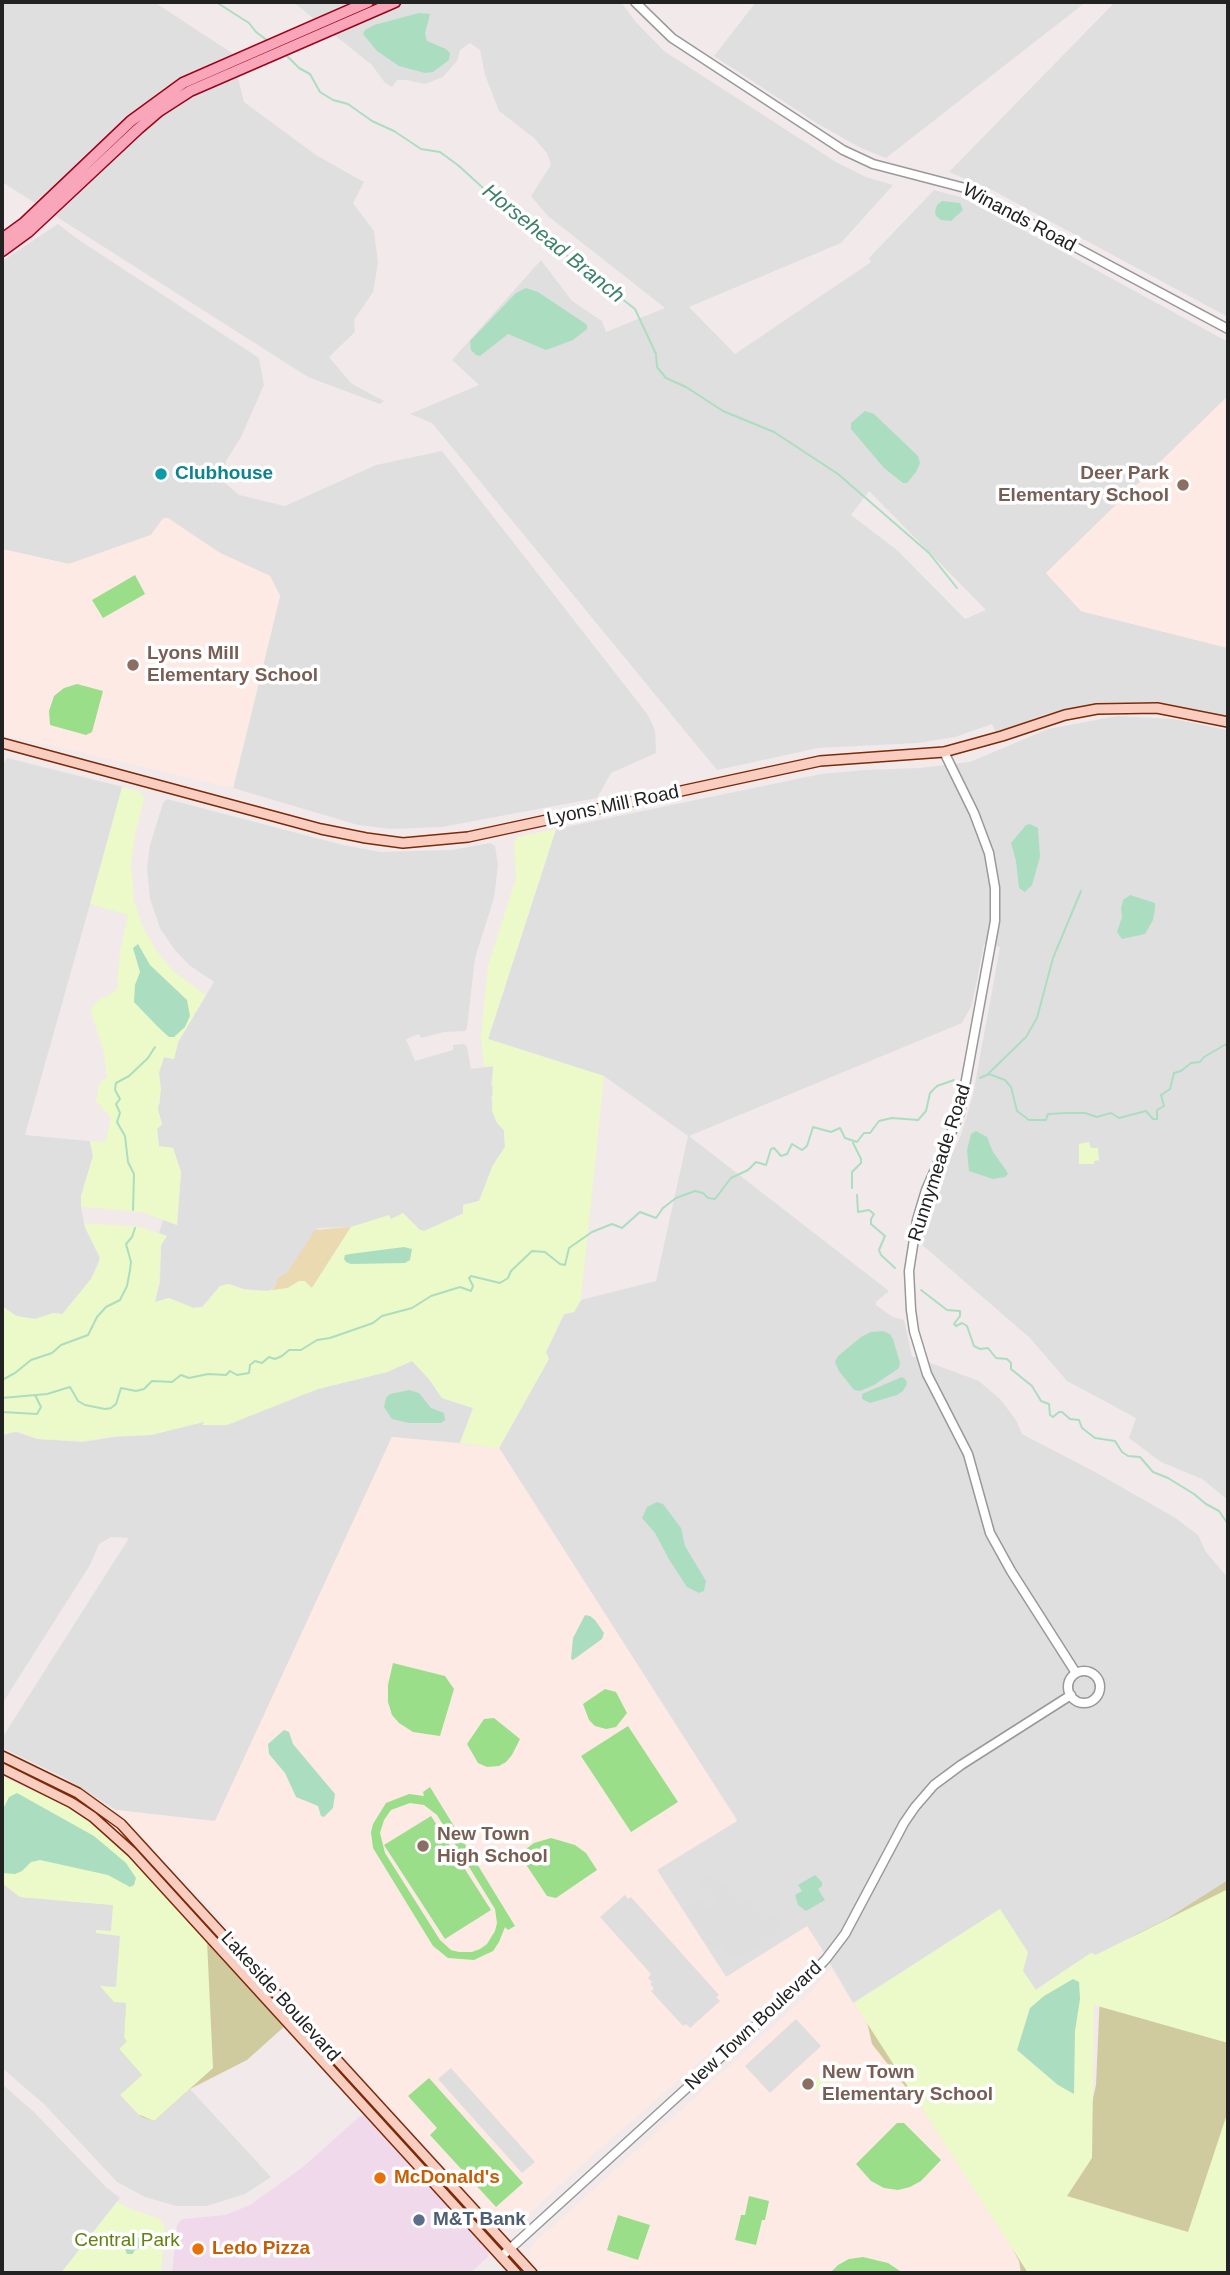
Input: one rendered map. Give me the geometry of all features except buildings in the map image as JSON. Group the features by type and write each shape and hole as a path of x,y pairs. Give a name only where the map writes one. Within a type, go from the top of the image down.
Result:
{"main road":[{"path":"2,251 28,232 159,111 190,91 265,58 291,41 368,2"},
{"path":"2,239 24,223 131,121 183,83 256,51 291,41 395,2"},
{"name":"Lyons Mill Road","path":"2,743 321,829 403,842 468,837 820,761 944,752 1056,717 1097,709 1157,708 1228,722"},
{"name":"Lakeside Boulevard","path":"2,1756 78,1793 121,1824 532,2273"},
{"name":"Lakeside Boulevard","path":"2,1769 72,1803 93,1817 132,1852 516,2273"}],"street":[{"name":"Winands Road","path":"635,2 672,38 843,150 873,164 946,181 988,198 1228,329"},
{"name":"Runnymeade Road","path":"944,752 982,832 993,870 995,921 960,1113 926,1191 917,1220 909,1271 914,1331 927,1374 968,1454 990,1533 1076,1673"},
{"path":"1083,1671 1094,1674 1098,1679 1100,1691 1092,1700 1085,1702 1074,1699 1071,1695 1069,1682 1076,1673 1083,1671"},
{"name":"New Town Boulevard","path":"501,2257 827,1959 845,1934 904,1823 934,1785 1071,1695"}],"shaded area":[{"path":"2,2 154,2 232,53 244,102 316,155 364,182 353,203 374,231 378,263 373,292 354,320 355,332 329,357 352,384 384,401 380,404 308,377 2,182"},
{"path":"293,2 621,2 664,51 836,162 866,177 893,185 841,243 689,307 735,354 871,262 869,258 934,190 960,197 981,207 1228,342 1228,396 1046,573 1081,611 1228,648 1228,717 1153,702 1097,703 1046,714 996,733 992,724 955,737 918,743 818,748 717,770 432,423 410,414 479,385 452,360 541,260 572,301 602,321 606,332 665,308 548,216 531,196 551,165 547,153 534,138 499,111 485,75 480,50 470,43 460,50 457,61 443,77 425,84 397,80 392,87 385,83 372,65","holes":["869,491 986,610 965,619 897,550 851,515"]},
{"path":"756,2 1086,2 886,158 861,148 818,124 714,56"},
{"path":"1115,2 1228,2 1228,317 992,190 949,172"},
{"path":"419,13 430,14 425,33 427,41 450,53 449,60 433,72 425,73 399,66 377,51 363,34 374,25"},
{"path":"942,201 960,203 963,210 951,221 941,220 935,211"},
{"path":"58,224 259,358 264,385 241,437 226,461 223,481 239,495 285,506 376,465 442,451 648,715 655,730 656,753 611,773 597,798 442,827 391,829 358,825 233,788 280,596 270,576 220,553 163,518 151,535 69,564 2,549 2,261"},
{"path":"526,288 538,292 583,322 587,329 573,340 546,350 508,334 480,356 476,355 471,350 470,341 516,293"},
{"name":"Deer Park Elementary School","path":"1228,396 1228,648 1081,611 1046,573"},
{"path":"865,411 874,414 918,456 920,463 907,483 903,483 884,468 851,429 851,423"},
{"name":"Lyons Mill Elementary School","path":"164,518 168,518 220,553 270,576 280,596 233,788 2,734 2,549 69,564 151,535"},
{"path":"1117,716 1174,719 1228,730 1228,1500 1202,1479 1161,1462 1129,1438 1136,1418 1067,1381 1030,1338 920,1243 933,1195 961,1135 973,1095 1000,947 984,944 972,1005 962,1023 689,1136 889,1291 876,1305 893,1317 904,1320 912,1356 979,1381 1000,1399 1016,1420 1022,1434 1174,1517 1198,1535 1206,1552 1228,1578 1228,1889 1096,1955 1091,1953 1035,1990 1023,1971 1000,1909 853,2003 822,1949 726,1977 657,1870 737,1820 499,1448 548,1360 546,1352 564,1314 574,1312 581,1300 656,1281 688,1136 604,1076 488,1039 556,829 821,774 970,762 1048,729"},
{"path":"7,758 123,787 25,1135 90,1141 93,1156 81,1196 81,1207 85,1228 100,1258 91,1279 62,1314 53,1313 35,1319 16,1316 2,1306 2,766"},
{"path":"167,799 343,845 380,852 451,850 490,843 495,846 498,865 494,898 475,958 467,1028 465,1031 444,1032 421,1038 419,1034 406,1039 415,1061 453,1050 453,1045 464,1044 471,1069 494,1066 491,1083 494,1091 491,1098 497,1123 504,1130 505,1147 493,1165 479,1201 463,1205 464,1213 424,1231 391,1220 388,1216 351,1227 318,1228 287,1274 279,1277 270,1291 244,1289 229,1284 220,1286 202,1307 193,1308 168,1298 154,1303 160,1283 161,1245 167,1236 159,1233 163,1220 177,1225 181,1172 173,1148 159,1147 157,1129 162,1124 157,1108 160,1103 159,1072 164,1057 174,1059 178,1042 214,982 189,965 174,949 160,928 150,899 147,868 150,845 163,803"},
{"path":"1026,825 1038,828 1040,857 1032,885 1025,892 1019,888 1011,843"},
{"path":"1130,895 1155,903 1153,920 1145,934 1122,939 1117,932 1122,917 1121,908 1123,900"},
{"path":"138,944 150,965 187,1000 190,1016 185,1027 174,1037 169,1037 134,1002 135,985 140,972 133,948"},
{"path":"976,1131 987,1137 993,1152 1008,1174 1005,1177 993,1179 969,1171 967,1150 971,1134"},
{"path":"351,1227 312,1288 299,1281 288,1288 271,1291 277,1278 287,1273 315,1230"},
{"path":"404,1247 412,1249 410,1260 405,1263 351,1264 344,1259 345,1255"},
{"path":"883,1331 893,1339 899,1368 874,1385 860,1391 854,1390 835,1362 838,1356 861,1337 871,1332"},
{"path":"412,1361 442,1398 473,1408 460,1443 392,1437 215,1822 116,1810 61,1776 2,1748 2,1738 129,1538 111,1537 99,1544 90,1565 2,1704 2,1435 16,1432 37,1439 83,1442 151,1435 205,1421 233,1423 247,1415 318,1389 387,1372"},
{"path":"902,1377 907,1384 897,1395 870,1403 862,1399 862,1394"},
{"path":"409,1390 419,1393 431,1408 444,1413 445,1420 441,1423 409,1423 392,1419 384,1407 386,1398 390,1394"},
{"name":"New Town High School","path":"392,1437 499,1448 737,1821 657,1870 726,1977 807,1926 822,1949 793,1980 512,2229 504,2229 381,2098 215,1912 116,1810 215,1821"},
{"path":"657,1502 663,1504 681,1528 685,1546 706,1581 704,1591 699,1593 687,1587 655,1533 642,1518 647,1507"},
{"path":"585,1615 595,1620 604,1633 602,1639 573,1660 573,1638"},
{"path":"284,1730 289,1732 293,1744 335,1794 333,1808 324,1817 321,1816 318,1806 296,1797 285,1773 269,1754 268,1744"},
{"path":"17,1793 94,1836 126,1863 136,1878 134,1885 130,1887 108,1875 40,1860 31,1862 15,1874 2,1873 2,1811 9,1797"},
{"path":"707,1873 735,1889 734,1893 760,1908 766,1917 772,1914 780,1927 774,1931 776,1935 739,1958 736,1954 731,1957 723,1945 717,1948 714,1944 709,1947 684,1907 699,1898 706,1910 720,1901 698,1888 701,1876 704,1877"},
{"path":"815,1875 822,1882 818,1889 825,1900 806,1911 798,1905 795,1895 802,1891 798,1885"},
{"path":"1228,1880 1228,2273 1021,2273 1019,2261 970,2169 872,2044 867,2022 1021,1979 1089,2117 1096,2085 1101,1970 1110,1951"},
{"path":"2,1883 20,1897 113,1905 120,1936 126,2003 124,2037 143,2075 120,2095 154,2121 190,2089 271,2177 245,2194 207,2206 176,2206 145,2197 117,2182 45,2105 2,2068"},
{"path":"625,1895 628,1899 631,1897 719,1995 716,1997 720,2001 690,2028 686,2024 683,2026 651,1991 654,1988 648,1978 651,1974 600,1917"},
{"path":"177,1910 286,2025 247,2060 190,2089 154,2121 142,2117 120,2095 142,2075 119,2049 127,2041 124,2038 126,2003"},
{"name":"New Town Elementary School","path":"831,1969 1028,2273 540,2273 530,2262 530,2247 809,1994"},
{"path":"1073,1979 1079,1982 1080,1999 1075,2031 1074,2094 1058,2085 1017,2050 1030,2008 1044,1996"},
{"path":"796,2019 821,2046 770,2093 745,2066"},
{"path":"451,2068 535,2162 522,2173 438,2079"},
{"path":"2,2084 120,2198 61,2273 2,2273"},
{"path":"366,2115 486,2246 489,2253 487,2258 470,2273 172,2273 177,2225 180,2221 225,2215 250,2205 303,2167 359,2117"},
{"path":"134,2235 140,2239 140,2247 133,2254 127,2254 124,2247 120,2247 121,2239"}],"green space":[{"path":"135,575 145,594 103,618 92,600"},
{"path":"77,684 103,691 92,732 86,735 50,725 49,711 54,696 64,688"},
{"path":"122,787 141,792 144,799 131,865 134,901 142,925 156,950 173,971 206,995 178,1042 174,1059 164,1057 159,1072 161,1090 158,1109 162,1124 157,1129 159,1146 173,1148 181,1172 177,1225 142,1212 81,1207 81,1196 93,1156 90,1141 105,1142 111,1118 96,1101 99,1084 107,1077 103,1049 90,1010 101,997 106,997 117,989 120,951 128,915 90,904"},
{"path":"556,829 488,1039 604,1076 581,1300 574,1312 564,1314 546,1352 549,1359 499,1448 460,1443 473,1408 442,1398 412,1361 387,1372 318,1389 227,1425 202,1425 204,1422 151,1435 83,1441 38,1439 17,1431 2,1435 2,1306 16,1316 35,1319 53,1313 63,1314 91,1279 100,1258 84,1223 140,1227 167,1236 161,1245 155,1302 169,1298 194,1308 203,1307 220,1286 229,1284 244,1290 265,1291 288,1288 299,1281 305,1281 312,1288 351,1227 389,1215 391,1219 403,1213 424,1231 463,1214 463,1205 479,1201 493,1165 505,1147 504,1130 497,1123 492,1111 493,1066 484,1067 481,1037 488,966 516,878 514,843 517,837"},
{"path":"1089,1142 1091,1148 1098,1148 1099,1160 1094,1161 1094,1164 1079,1164 1079,1144"},
{"path":"393,1663 445,1676 454,1689 440,1736 413,1732 392,1715 388,1702 388,1685"},
{"path":"605,1689 616,1692 627,1713 616,1727 606,1729 595,1726 589,1720 583,1704"},
{"path":"494,1718 520,1739 506,1762 487,1767 478,1763 467,1744 484,1719"},
{"path":"628,1726 678,1802 631,1832 581,1756"},
{"path":"2,1777 62,1804 101,1829 132,1858 207,1941 213,2068 154,2121 138,2114 120,2095 142,2075 119,2049 127,2041 124,2038 126,2003 114,2002 100,1986 116,1987 120,1936 96,1933 96,1930 111,1931 113,1905 20,1897 2,1883"},
{"path":"430,1787 515,1926 508,1930 505,1927 493,1951 474,1960 448,1958 433,1946 373,1848 373,1824 386,1803 409,1794 424,1796 423,1792","holes":["410,1803 424,1805 437,1815 495,1909 495,1931 487,1944 472,1952 451,1950 440,1940 385,1853 380,1833 391,1810"]},
{"path":"431,1816 491,1910 445,1939 384,1845"},
{"path":"551,1838 575,1845 586,1853 597,1870 556,1898 547,1896 519,1854 534,1843"},
{"path":"1228,1889 1228,2043 1094,2005 1092,2158 1067,2196 1188,2232 1228,2111 1228,2273 1028,2273 854,2003 1000,1909 1028,1952 1023,1971 1036,1990 1091,1953 1096,1955"},
{"path":"821,2075 832,2085 822,2095 811,2084"},
{"path":"429,2078 523,2183 496,2207 430,2135 437,2128 408,2096"},
{"path":"897,2123 904,2123 941,2160 921,2181 898,2190 884,2188 871,2181 856,2164"},
{"path":"749,2196 769,2201 756,2245 735,2240"},
{"name":"Central Park","path":"117,2202 158,2218 165,2227 161,2273 61,2273"},
{"path":"618,2215 650,2225 638,2260 607,2250"},
{"path":"863,2257 888,2263 903,2273 830,2273 849,2259"}],"waterway":[{"name":"Horsehead Branch","path":"216,2 249,23 268,41"},
{"name":"Horsehead Branch","path":"286,55 299,68 310,74 320,92 333,100 348,104 421,149 440,152 459,166 506,209 527,221 538,233 635,309 656,354 657,367 666,378 686,387 723,411 774,432 838,474 929,553 957,588"},
{"path":"989,1073 1026,1037 1037,1018 1053,958 1081,891"},
{"path":"980,1078 989,1074 1005,1080 1011,1087 1017,1111 1029,1120 1046,1120 1048,1114 1066,1113 1085,1113 1097,1117 1111,1113 1119,1118 1146,1111 1153,1119 1157,1119 1157,1110 1164,1106 1161,1095 1170,1089 1174,1073 1191,1063 1200,1062 1228,1043"},
{"path":"133,1210 134,1174 128,1162 125,1136 117,1122 120,1113 116,1104 120,1099 115,1090 116,1083 129,1076 148,1058 155,1047"},
{"path":"2,1398 47,1394 70,1387 78,1401 105,1409 116,1404 121,1388 136,1391 144,1389 152,1381 172,1382 181,1375 189,1378 208,1374 226,1375 230,1371 237,1375 249,1373 250,1365 255,1361 262,1363 269,1357 275,1359 289,1350 301,1350 317,1340 330,1338 373,1323 382,1316 412,1308 431,1296 460,1287 471,1291 471,1276 500,1283 508,1278 511,1271 532,1251 545,1252 565,1265 569,1248 592,1232 612,1224 622,1228 640,1212 656,1218 663,1208 676,1198 695,1191 715,1199 731,1178 748,1170 756,1162 766,1165 771,1149 774,1148 781,1156 787,1154 792,1144 802,1150 807,1146 813,1127 831,1132 840,1128 845,1138 857,1142 864,1133 870,1133 879,1121 892,1118 918,1120 926,1111 930,1093 937,1086 954,1080"},
{"path":"852,1188 852,1172 861,1163 853,1143"},
{"path":"857,1195 858,1212 869,1210 874,1214 871,1224 885,1236 879,1250 895,1268"},
{"path":"2,1380 31,1360 88,1335 97,1317 106,1307 120,1300 127,1286 131,1262 126,1244 135,1228"},
{"path":"921,1290 947,1310 960,1311 954,1324 956,1326 962,1323 967,1326 974,1346 980,1349 988,1348 996,1358 1007,1359 1011,1363 1011,1369 1032,1386 1041,1401 1049,1404 1050,1415 1053,1417 1062,1412 1070,1419 1079,1420 1082,1428 1095,1438 1115,1441 1122,1452 1128,1456 1140,1457 1153,1472 1168,1478 1219,1511 1228,1524"},
{"path":"2,1412 37,1414 41,1407 35,1395"}],"place":[{"name":"Clubhouse","path":"161,474"},
{"name":"Deer Park Elementary School","path":"1183,485"},
{"name":"Lyons Mill Elementary School","path":"133,665"},
{"name":"New Town High School","path":"423,1846"},
{"name":"New Town Elementary School","path":"808,2084"},
{"name":"McDonald's","path":"380,2178"},
{"name":"M&T Bank","path":"419,2220"},
{"name":"Ledo Pizza","path":"198,2249"}]}
